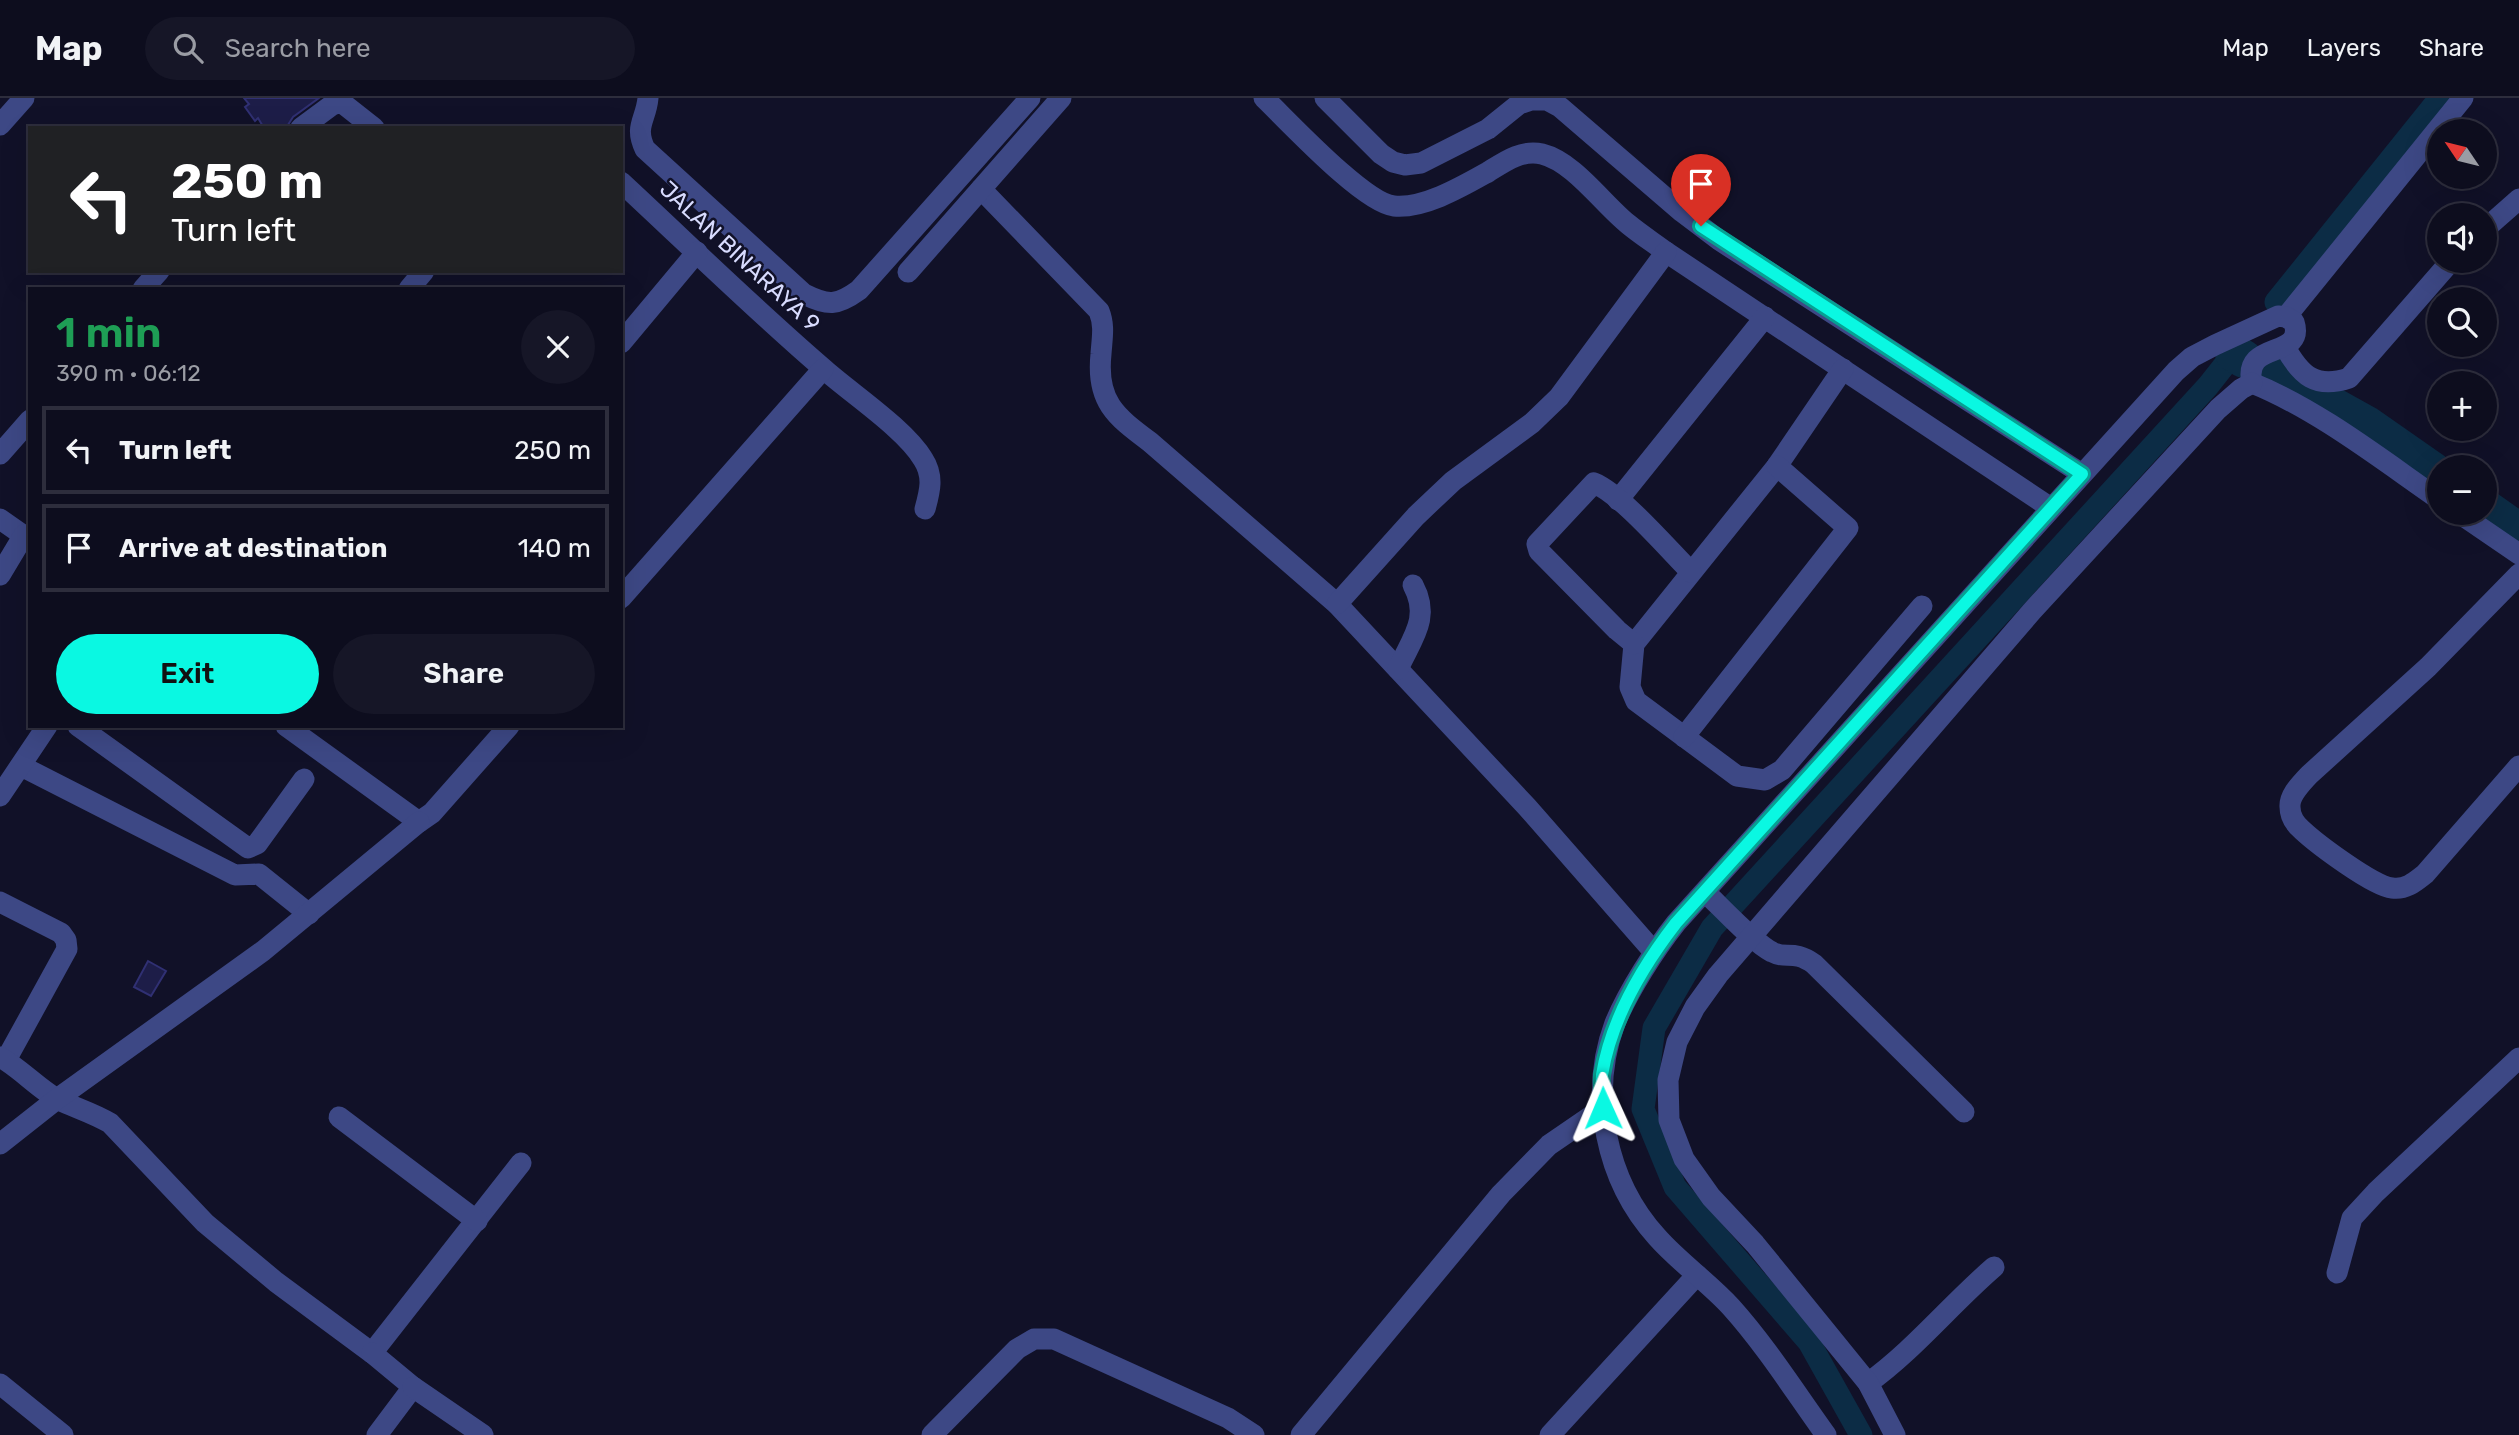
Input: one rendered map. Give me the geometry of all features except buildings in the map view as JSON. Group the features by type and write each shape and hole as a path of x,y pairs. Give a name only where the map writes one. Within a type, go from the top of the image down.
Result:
{"street":[{"path":"0,125 24,98"},
{"path":"648,98 639,125 640,138 645,149 804,294 832,304 845,300 859,290 1030,98"},
{"path":"908,272 1061,98"},
{"path":"1264,98 1362,191 1393,206 1411,205 1454,191 1525,153 1541,154 1556,160 1627,223 1667,252 2052,508"},
{"path":"1325,98 1381,154 1393,162 1405,165 1421,163 1488,129 1519,104 1548,99 1682,212 1720,240 2082,474"},
{"path":"2286,317 2463,98"},
{"path":"304,126 332,105 341,102 371,126"},
{"name":"JALAN BINARAYA 9","path":"623,184 823,369 907,439 923,458 930,473 931,488 925,509"},
{"path":"981,189 1099,311 1104,324 1099,373 1104,397 1119,419 1150,442 1337,604 1527,807 1654,952"},
{"path":"2497,218 2519,199"},
{"path":"623,341 697,252"},
{"path":"1337,604 1416,516 1453,481 1532,423 1559,397 1667,252"},
{"path":"146,287 157,273"},
{"path":"411,287 422,273"},
{"path":"2285,347 2303,374 2318,382 2333,384 2349,378 2441,273"},
{"path":"1826,1435 1753,1333 1729,1304 1656,1237 1628,1195 1607,1145 1603,1108 1602,1077 1615,1023 1654,952 1676,923 1709,895 2176,371 2192,357 2278,316 2286,317 2294,322 2297,330 2292,341 2285,347 2259,356 2252,366 2252,383"},
{"path":"1618,500 1765,317"},
{"path":"623,596 823,369"},
{"path":"1843,369 1777,466 1634,644 1630,687 1636,701 1737,776 1765,780 1782,770 1922,607"},
{"path":"2252,383 2339,431 2427,491"},
{"path":"1895,1435 1868,1382 1755,1244 1710,1197 1684,1159 1669,1119 1668,1080 1677,1042 1695,1007 1749,933 2032,611 2218,409 2252,383"},
{"path":"0,454 28,422"},
{"path":"1684,737 1848,528 1777,466"},
{"path":"1634,644 1617,631 1539,551 1537,544 1544,534 1594,483 1604,487 1691,572"},
{"path":"0,519 27,538 0,575"},
{"path":"2477,525 2519,554"},
{"path":"2519,574 2428,667 2309,775 2296,790 2289,804 2292,818 2302,830 2374,883 2393,889 2410,886 2425,874 2519,766"},
{"path":"1398,669 1423,615 1419,596 1413,585"},
{"path":"0,796 46,728"},
{"path":"81,728 248,848 258,874 309,914"},
{"path":"294,728 419,822"},
{"path":"0,1144 309,914 432,813 507,728"},
{"path":"20,766 235,875 258,874"},
{"path":"248,848 257,844 304,779"},
{"path":"1709,895 1772,952 1792,953 1814,964 1964,1112"},
{"path":"0,902 61,933 67,949 3,1058 57,1099 90,1111 110,1123 205,1223 276,1282 413,1387 483,1435"},
{"path":"2337,1273 2353,1218 2376,1192 2519,1058"},
{"path":"1301,1435 1501,1194 1549,1145 1603,1108"},
{"path":"339,1117 477,1221"},
{"path":"372,1353 521,1163"},
{"path":"1868,1382 1900,1357 1994,1267"},
{"path":"1549,1435 1697,1275"},
{"path":"932,1435 1017,1349 1034,1339 1054,1339 1228,1418 1254,1435"},
{"path":"0,1384 63,1435"},
{"path":"377,1435 413,1387"}],"waterway":[{"path":"2276,302 2440,98"},
{"path":"1861,1435 1809,1342 1675,1187 1643,1109 1654,1028 1712,928 2208,386 2234,353"},
{"path":"2234,353 2244,359"},
{"path":"2270,371 2367,425 2427,467"},
{"path":"2497,516 2519,532"}],"route":[{"path":"1603,1108 1602,1077 1615,1023 1654,952 1676,923 2082,474 1701,226"}]}
